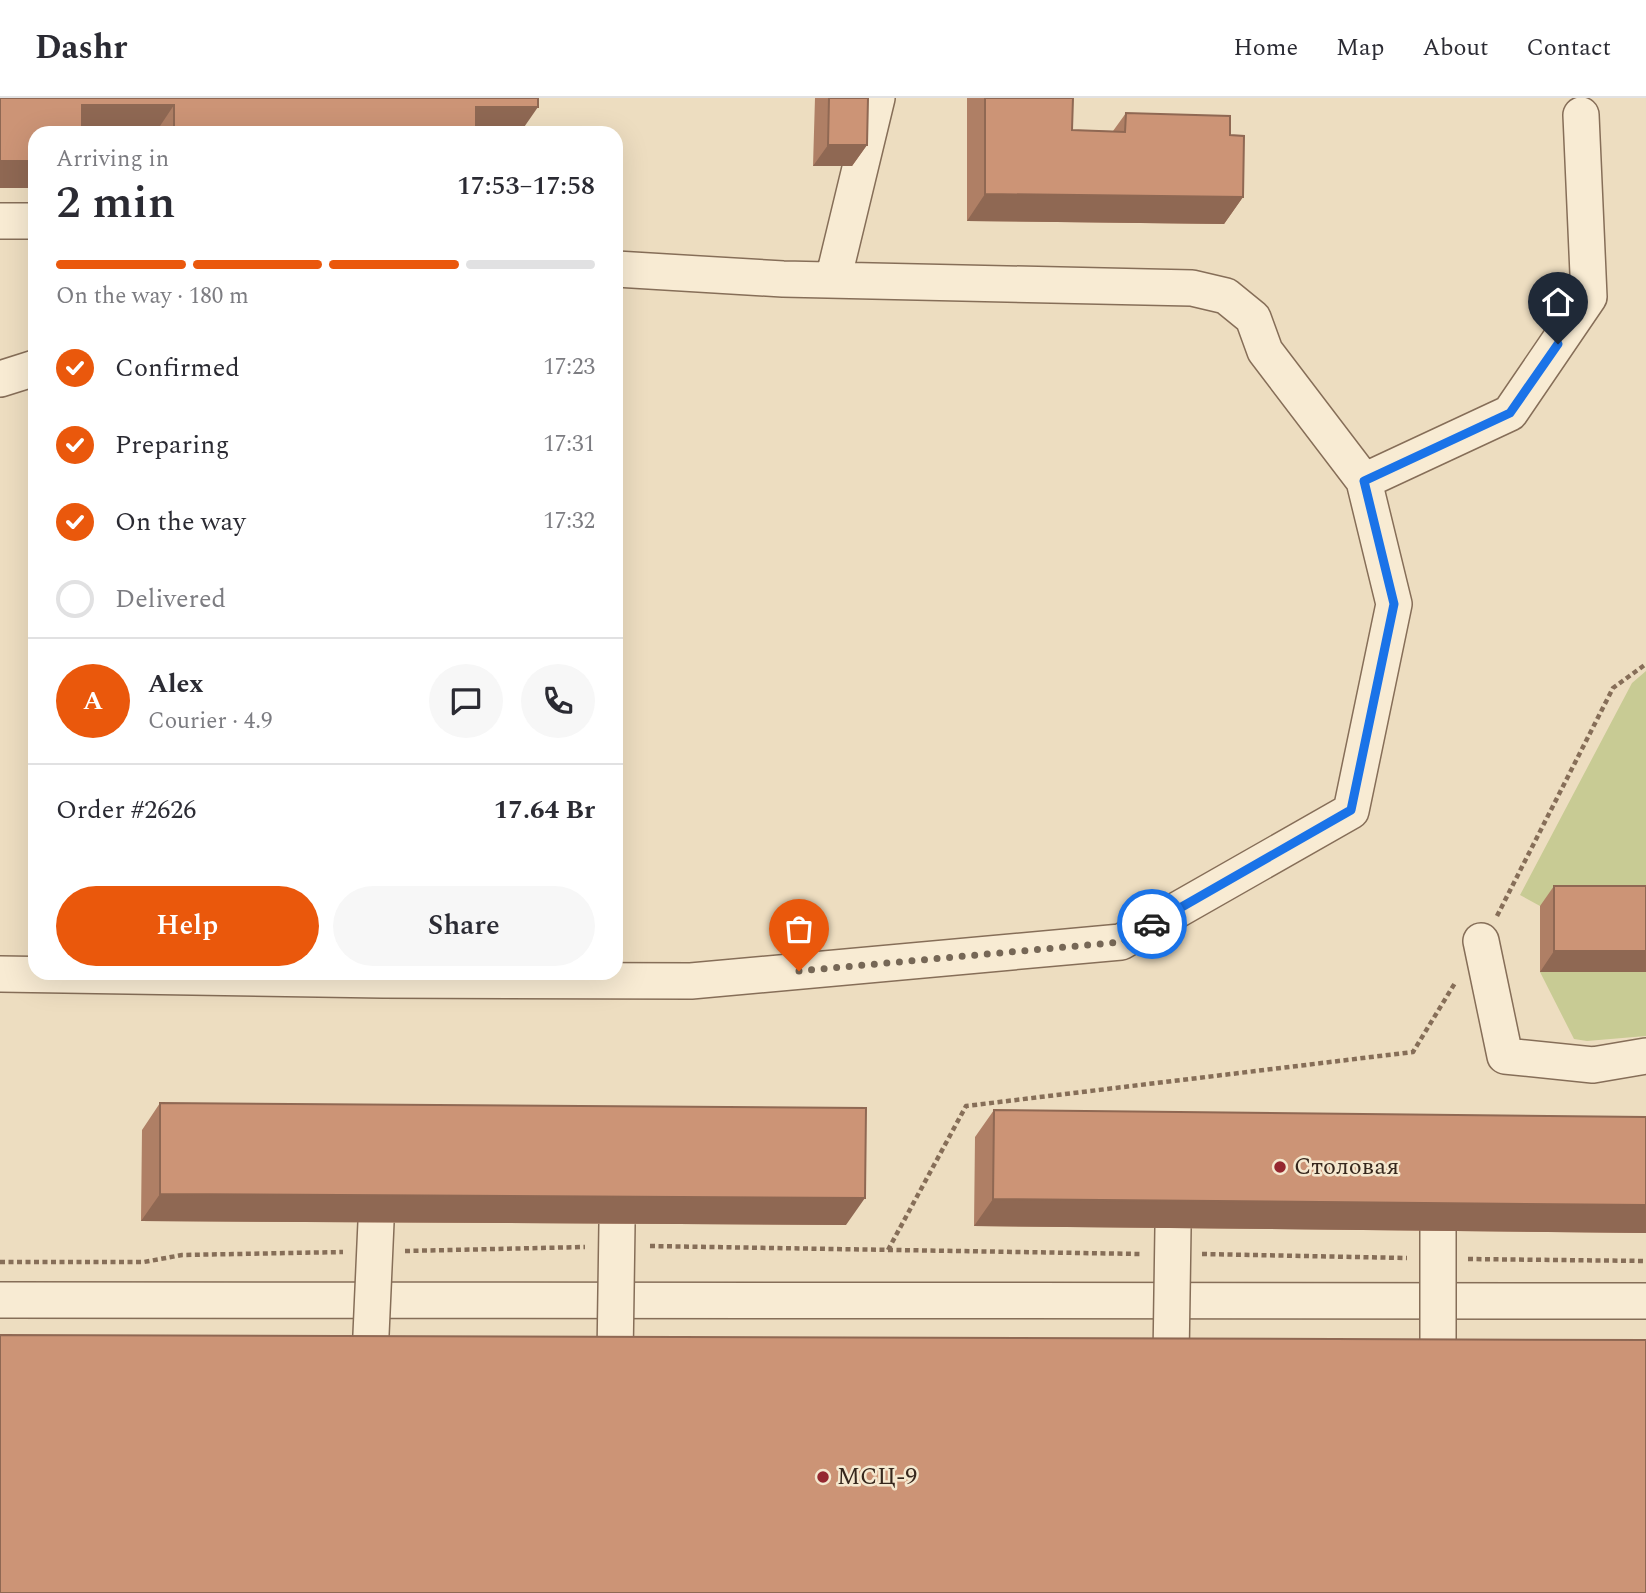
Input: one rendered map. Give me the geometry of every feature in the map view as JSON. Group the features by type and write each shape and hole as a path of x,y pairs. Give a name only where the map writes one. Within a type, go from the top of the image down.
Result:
{"lane":[{"path":"833,280 877,98"},
{"path":"1364,481 1510,413 1589,297 1581,114"},
{"path":"0,221 28,221"},
{"path":"383,980 691,981 1121,942 1351,810 1394,604 1364,481 1265,351 1253,318 1226,296 1192,288 783,279 623,269"},
{"path":"0,379 28,370"},
{"path":"1482,941 1505,1056 1593,1065 1646,1056"},
{"path":"0,974 28,974"},
{"path":"370,1357 376,1222"},
{"path":"615,1357 616,1239"},
{"path":"1171,1359 1181,1241"},
{"path":"1438,1360 1448,1244"},
{"path":"0,1300 1646,1301"}],"path":[{"path":"888,1250 966,1107 1413,1052 1501,909 1613,688 1646,664"},
{"path":"402,1251 616,1239 888,1250 1150,1254"},
{"path":"1181,1241 1417,1258"},
{"path":"1448,1244 1646,1261"},
{"path":"0,1262 144,1262 182,1255 347,1252"}],"green space":[{"path":"1646,671 1646,906 1540,906 1520,895 1632,683"},
{"path":"1540,972 1646,972 1646,1036 1587,1041 1574,1039"}],"building":[{"path":"0,98 538,98 538,107 476,107 476,126 174,126 174,105 82,105 82,126 28,126 28,161 0,161"},
{"path":"829,98 868,98 867,145 828,145"},
{"path":"985,98 1073,98 1072,130 1125,132 1126,113 1230,116 1230,135 1244,136 1243,197 985,194"},
{"path":"1554,886 1646,886 1646,951 1554,951"},
{"path":"160,1103 866,1108 865,1198 160,1194"},
{"path":"994,1110 1646,1117 1646,1205 993,1199"},
{"name":"МСЦ-9","path":"0,1335 1646,1340 1646,1593 0,1593"}],"way so far":[{"path":"799,971 1121,942 1152,924"}],"place":[{"name":"Столовая","path":"1280,1167"},
{"name":"МСЦ-9","path":"823,1477"}],"route":[{"path":"1152,924 1351,810 1394,604 1364,481 1510,413 1558,344"}]}
